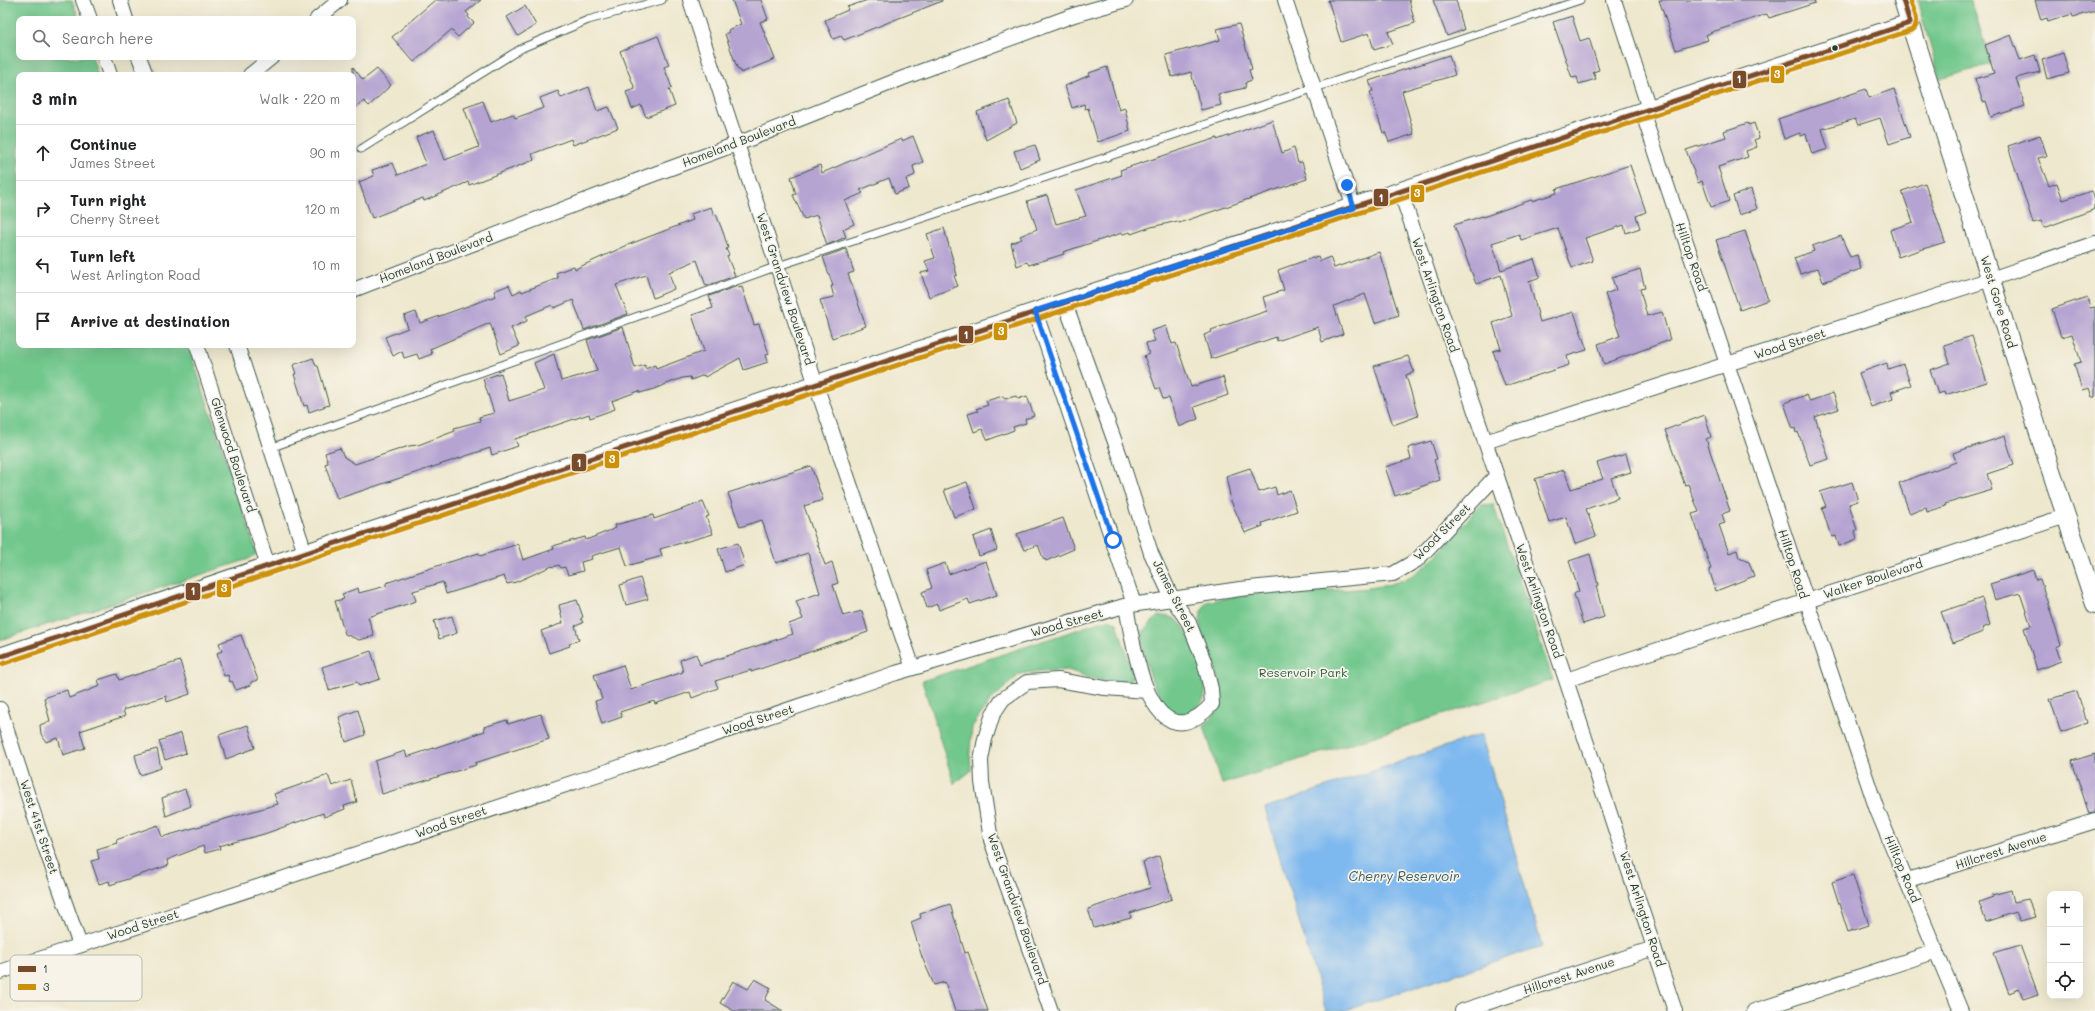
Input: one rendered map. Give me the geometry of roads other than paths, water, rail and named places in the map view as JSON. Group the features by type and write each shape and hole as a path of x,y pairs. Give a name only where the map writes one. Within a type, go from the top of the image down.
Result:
{"street":[{"path":"83,0 89,16"},
{"path":"120,0 125,16"},
{"path":"321,16 340,0"},
{"name":"West Grandview Boulevard","path":"690,0 816,385 912,668"},
{"name":"Homeland Boulevard","path":"356,289 649,176 738,144 889,83 1035,28 1126,0"},
{"path":"1285,0 1354,208"},
{"name":"Hilltop Road","path":"1614,0 1645,110 1727,364 1877,810 1938,951 1961,1011"},
{"name":"West Gore Road","path":"1903,0 2095,604"},
{"path":"0,657 305,553 816,385 1035,311 1064,303 1401,193 1645,110 1910,23"},
{"path":"105,60 109,72"},
{"path":"140,60 145,72"},
{"path":"254,72 268,60"},
{"name":"West Arlington Road","path":"1401,193 1566,680 1675,1011"},
{"name":"Wood Street","path":"1485,442 1991,279 2095,243"},
{"name":"James Street","path":"1035,311 1130,605 1135,653 1148,691 1155,705 1164,716 1179,723 1189,721 1204,714 1212,704 1204,661 1189,623 1172,598 1152,553 1120,456 1064,303"},
{"name":"Glenwood Boulevard","path":"201,348 268,566"},
{"path":"238,348 305,553"},
{"name":"Wood Street","path":"50,955 608,771 912,668 1130,605 1172,598 1313,581 1367,578 1392,574 1417,560 1497,476"},
{"name":"Walker Boulevard","path":"1566,680 2066,516"},
{"name":"West Grandview Boulevard","path":"1051,1011 991,840 980,760 985,739 993,714 1003,699 1027,682 1058,680 1105,688 1148,691"},
{"name":"West 41st Street","path":"0,709 41,834 80,945"},
{"name":"Hillcrest Avenue","path":"1908,880 2095,821"},
{"name":"Hillcrest Avenue","path":"1462,1011 1654,948"},
{"path":"1754,1011 1938,951"},
{"name":"Wood Street","path":"0,972 10,969"}],"lane":[{"path":"360,149 522,48 588,20 662,0"},
{"path":"270,448 778,266 1580,0"}],"water":[{"name":"Cherry Reservoir","path":"1481,734 1542,946 1343,1011 1326,1011 1265,808"}],"park label":[{"name":"Reservoir Park","path":"1303,673"}]}
